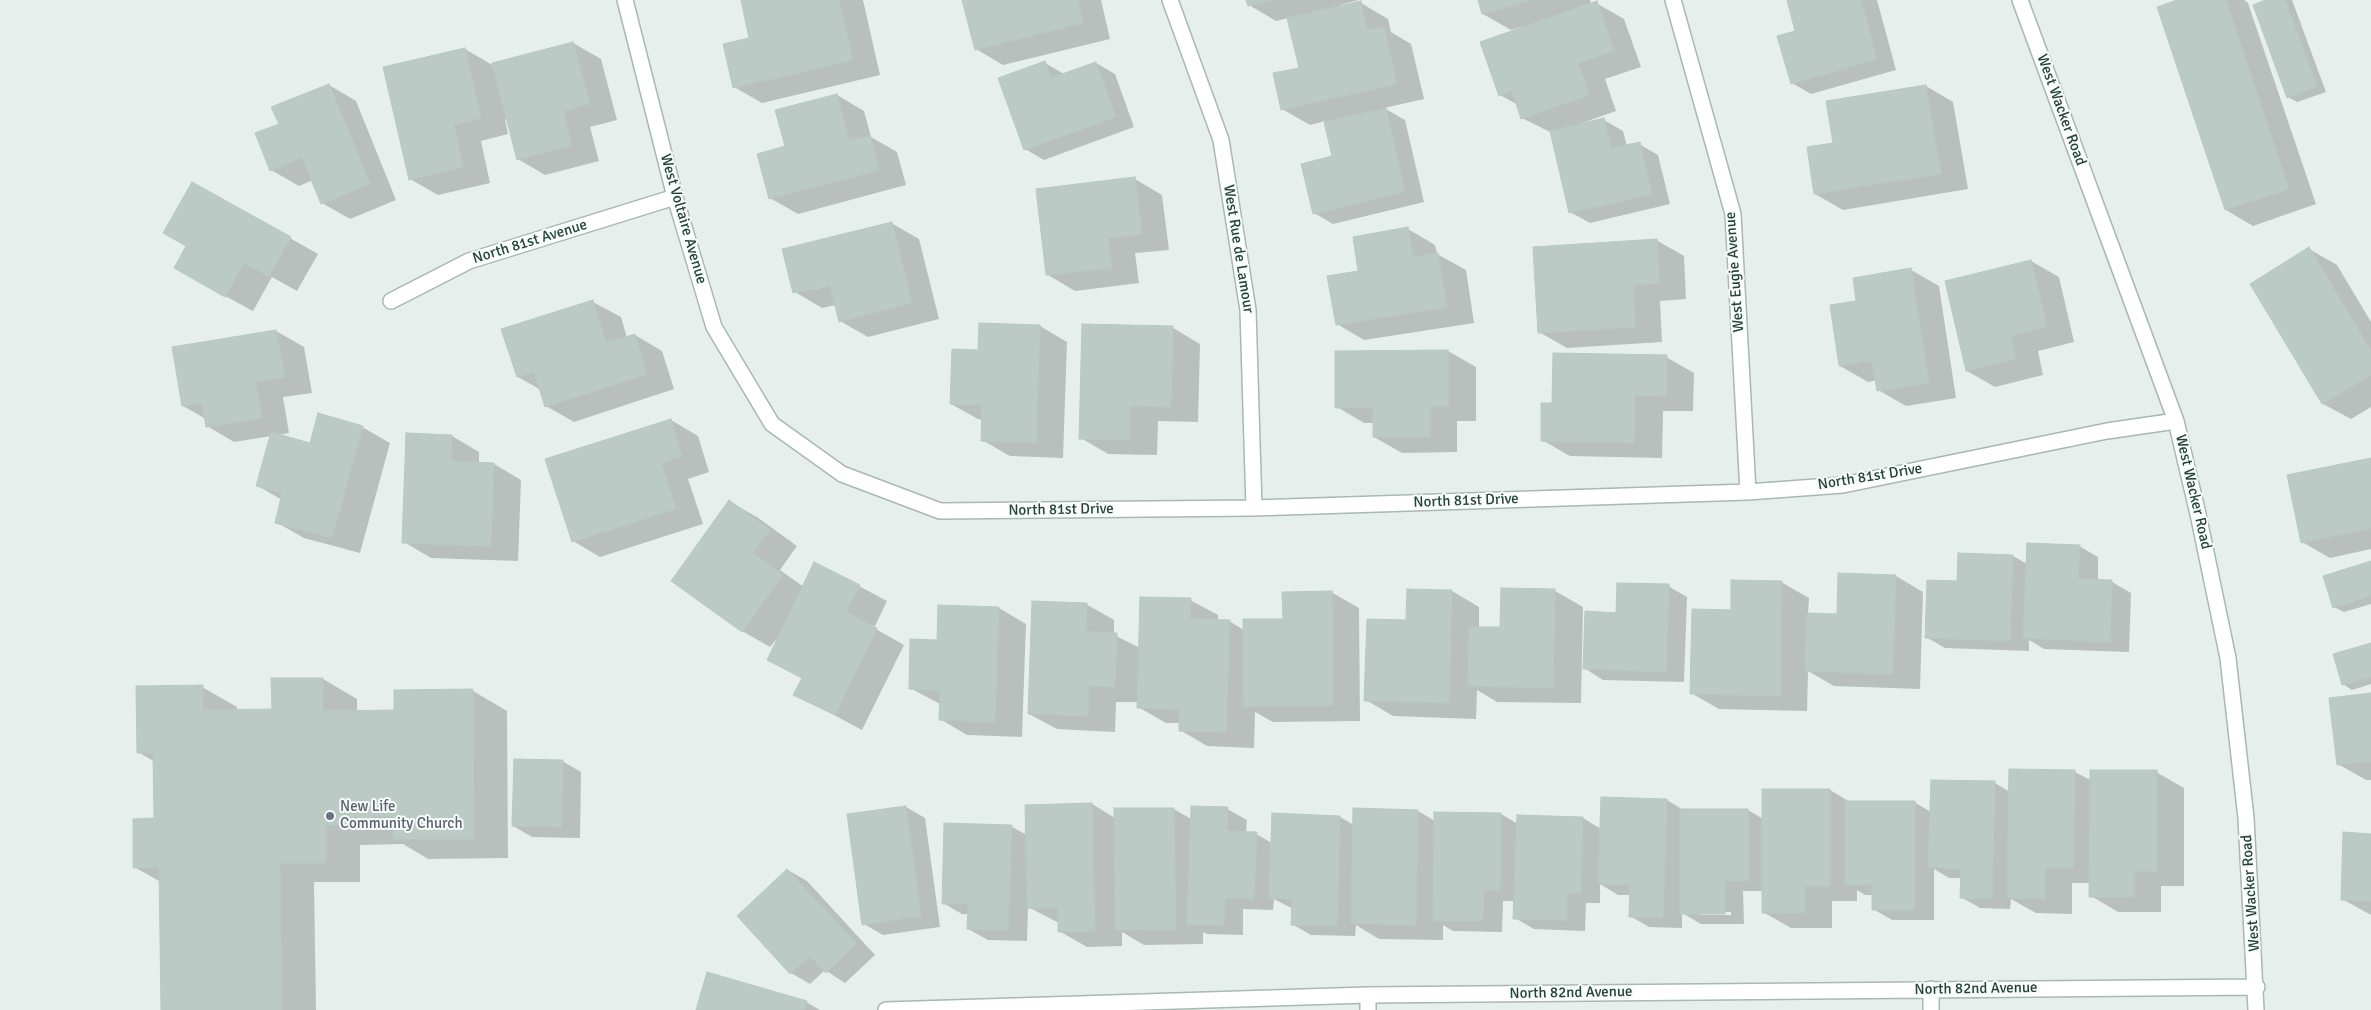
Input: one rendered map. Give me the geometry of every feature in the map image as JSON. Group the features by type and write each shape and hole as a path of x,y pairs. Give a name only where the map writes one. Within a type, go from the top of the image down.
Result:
{"street":[{"name":"West Voltaire Avenue","path":"625,0 675,197 714,327 772,424"},
{"name":"West Rue de Lamour","path":"1170,0 1220,140 1225,168 1248,310 1254,508"},
{"name":"West Eugie Avenue","path":"1673,0 1733,214 1748,492"},
{"name":"West Wacker Road","path":"2020,0 2176,421 2216,590 2228,658 2246,818 2257,987 2256,1010"},
{"name":"North 81st Avenue","path":"391,301 468,261 675,197"},
{"name":"North 81st Drive","path":"772,424 842,474 940,511 1254,508 1748,492 1843,485 2107,431 2176,421"},
{"name":"North 82nd Avenue","path":"886,1010 1368,994 2257,987"},
{"path":"1931,989 1931,1010"},
{"path":"1368,994 1368,1010"}],"building":[{"path":"741,0 839,0 853,60 733,88 723,44 749,38"},
{"path":"962,0 1078,0 1083,23 975,50"},
{"path":"1246,0 1272,0 1248,6"},
{"path":"1478,0 1532,0 1482,14"},
{"path":"1787,0 1861,0 1877,59 1791,84 1777,36 1795,31"},
{"path":"2177,0 2226,0 2289,189 2225,210 2157,7"},
{"path":"2265,0 2285,0 2317,86 2287,98 2253,5"},
{"path":"1361,1 1367,30 1384,27 1397,84 1281,110 1273,73 1299,68 1287,18"},
{"path":"1597,1 1614,51 1578,63 1589,95 1521,119 1512,91 1499,96 1480,42"},
{"path":"573,42 590,104 563,111 572,145 517,160 492,63"},
{"path":"465,48 481,118 454,125 463,167 409,180 383,67"},
{"path":"1045,61 1051,78 1096,62 1116,117 1024,150 998,78"},
{"path":"329,84 370,184 321,204 302,157 270,171 255,133 279,124 271,107"},
{"path":"1926,85 1941,174 1814,194 1807,147 1833,143 1826,101"},
{"path":"837,94 849,141 870,135 879,170 769,199 757,154 785,146 775,110"},
{"path":"1386,108 1405,192 1313,214 1301,164 1332,156 1324,122"},
{"path":"1604,118 1611,148 1640,142 1652,194 1569,213 1550,131"},
{"path":"1135,177 1142,234 1108,238 1112,268 1046,275 1036,189"},
{"path":"192,182 291,237 269,277 244,262 225,297 174,268 186,246 163,233"},
{"path":"892,222 912,303 839,322 830,285 793,293 782,249"},
{"path":"1408,227 1413,257 1438,253 1447,307 1336,325 1327,276 1358,271 1353,237"},
{"path":"1657,239 1659,283 1633,285 1635,327 1538,333 1533,247"},
{"path":"2309,247 2371,351 2371,375 2322,404 2250,284"},
{"path":"2031,260 2047,326 2011,336 2016,359 1966,371 1945,281"},
{"path":"1911,268 1929,383 1877,391 1872,361 1839,366 1830,305 1856,301 1853,278"},
{"path":"593,300 606,343 635,334 647,374 545,407 534,372 517,377 501,329"},
{"path":"979,323 1040,325 1036,443 981,441 982,405 950,404 952,349 978,350"},
{"path":"1082,324 1173,326 1171,407 1130,406 1130,440 1079,439"},
{"path":"276,330 285,377 256,382 262,418 206,427 202,403 182,406 172,347"},
{"path":"1448,350 1449,406 1430,406 1430,437 1373,437 1373,407 1335,408 1335,351"},
{"path":"1553,353 1667,355 1666,396 1635,395 1634,443 1541,441 1541,403 1552,403"},
{"path":"318,413 363,426 332,538 275,523 282,493 256,486 271,432 310,443"},
{"path":"671,419 682,457 661,463 676,509 572,542 545,459"},
{"path":"406,433 452,435 451,461 494,463 491,546 402,543"},
{"path":"2371,458 2371,528 2301,543 2287,475"},
{"path":"729,500 770,530 753,553 783,575 742,632 671,581"},
{"path":"2027,543 2080,545 2078,579 2112,580 2110,642 2023,638"},
{"path":"1958,553 2013,555 2010,641 1925,638 1927,580 1957,581"},
{"path":"2371,561 2371,596 2333,608 2323,576"},
{"path":"814,562 860,585 846,612 877,628 835,715 793,695 802,678 767,660"},
{"path":"1838,573 1896,575 1893,674 1805,671 1807,613 1837,614"},
{"path":"1731,580 1782,581 1780,696 1690,694 1692,609 1731,610"},
{"path":"1617,583 1669,584 1666,672 1583,669 1585,611 1616,613"},
{"path":"1501,588 1555,589 1553,688 1468,686 1469,627 1500,627"},
{"path":"1407,589 1452,590 1449,703 1364,701 1367,619 1406,620"},
{"path":"1332,591 1333,705 1244,707 1243,619 1283,619 1282,592"},
{"path":"1140,597 1191,598 1190,619 1230,620 1226,732 1179,731 1179,709 1137,708"},
{"path":"1032,601 1087,603 1086,632 1117,633 1115,687 1089,686 1088,716 1028,714"},
{"path":"938,605 999,607 995,722 939,720 940,690 909,689 910,639 937,640"},
{"path":"2371,643 2371,677 2342,685 2333,654"},
{"path":"271,678 323,678 323,711 394,710 394,690 473,689 474,839 393,839 393,816 373,816 373,825 326,825 326,863 280,863 282,1010 161,1010 159,867 133,868 133,819 154,818 153,753 137,753 136,686 203,685 203,710 272,709"},
{"path":"2371,693 2371,761 2337,765 2329,698"},
{"path":"514,759 563,760 561,827 512,826"},
{"path":"2009,769 2075,770 2073,868 2045,868 2045,899 2007,898"},
{"path":"2090,770 2157,770 2157,871 2134,871 2134,897 2089,897"},
{"path":"1931,780 1995,781 1992,899 1960,898 1961,869 1928,867"},
{"path":"1762,789 1830,789 1830,886 1805,886 1805,913 1762,913"},
{"path":"1601,797 1667,799 1663,918 1629,917 1630,885 1598,884"},
{"path":"1845,801 1915,801 1915,910 1872,910 1872,884 1845,885"},
{"path":"1092,803 1095,931 1058,932 1058,908 1027,908 1025,805"},
{"path":"906,806 921,916 862,925 847,814"},
{"path":"1191,806 1228,807 1227,831 1257,832 1254,899 1225,898 1224,925 1187,924"},
{"path":"1114,808 1174,808 1176,929 1115,930"},
{"path":"1353,808 1418,810 1416,925 1351,923"},
{"path":"1680,809 1748,809 1749,881 1725,881 1725,914 1680,914"},
{"path":"1434,812 1501,813 1500,890 1484,890 1483,921 1433,921"},
{"path":"1272,813 1340,816 1337,926 1291,925 1292,899 1269,898"},
{"path":"1517,815 1583,817 1581,893 1567,893 1567,920 1513,919"},
{"path":"944,823 1012,825 1008,931 967,929 968,904 942,904"},
{"path":"2343,832 2371,834 2371,901 2341,900"},
{"path":"787,869 856,943 826,973 810,956 790,974 737,916"},
{"path":"707,972 807,1001 804,1010 696,1010"}],"place":[{"name":"New Life Community Church","path":"330,816"}]}
